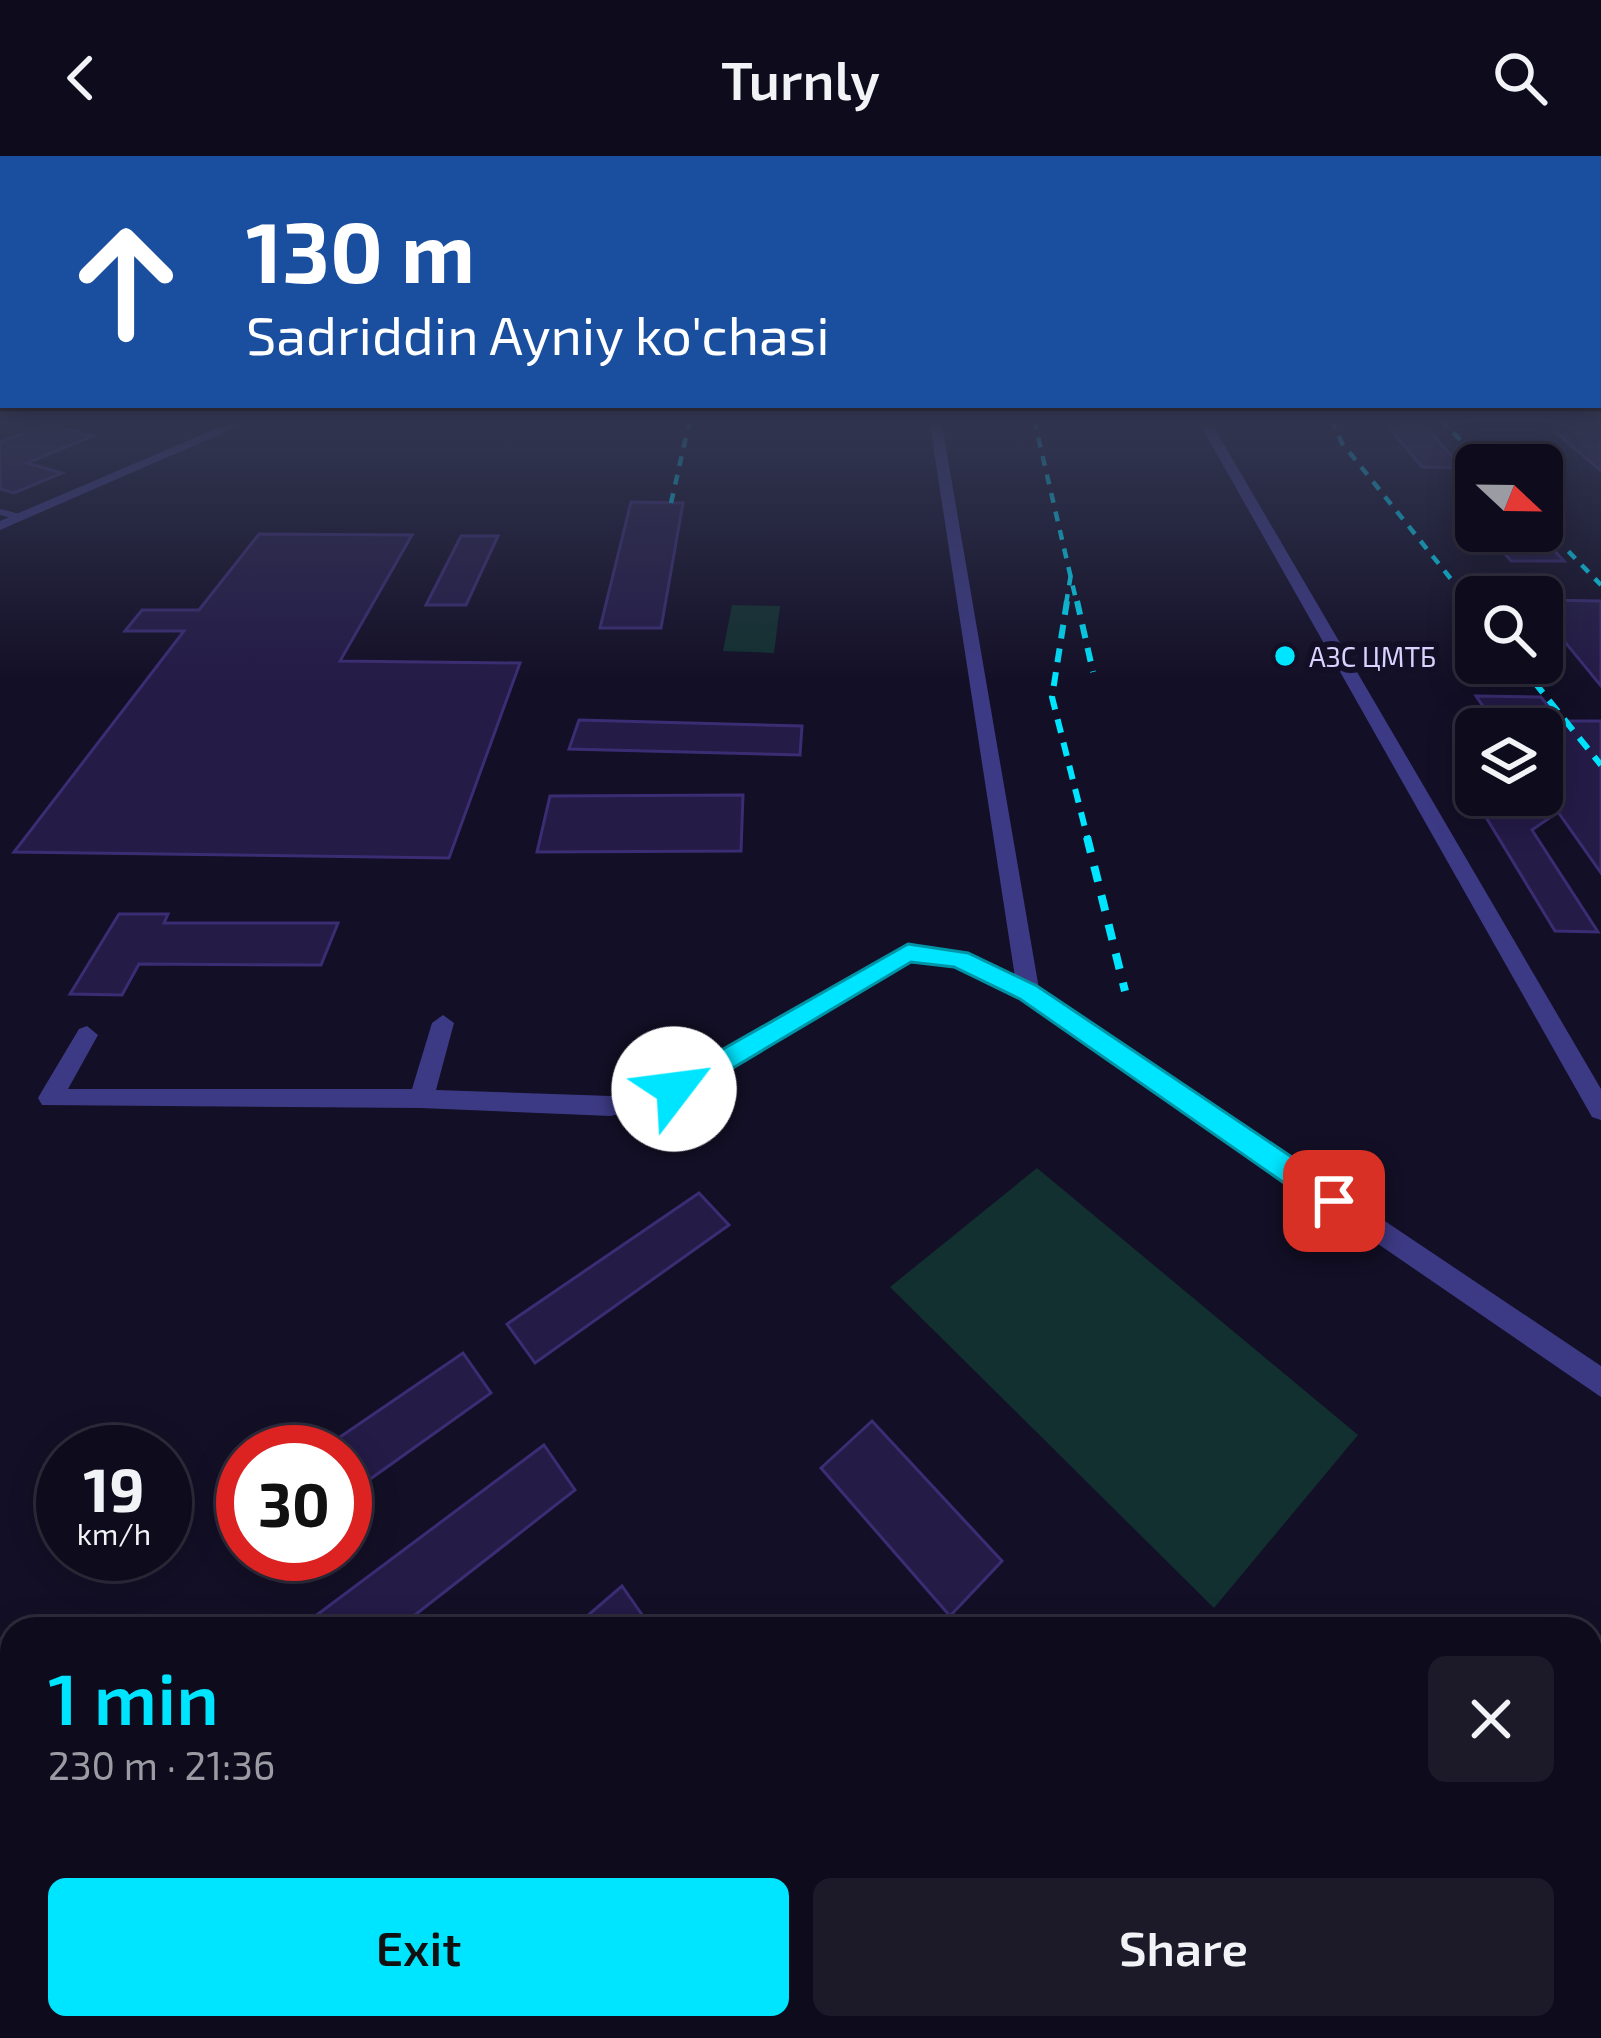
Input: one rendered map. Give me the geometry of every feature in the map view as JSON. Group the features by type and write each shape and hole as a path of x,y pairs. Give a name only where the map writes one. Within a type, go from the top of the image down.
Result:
{"street":[{"path":"0,526 46,507"},
{"path":"949,507 1028,993"},
{"path":"1254,507 1601,1110"},
{"path":"87,1035 50,1098 421,1099 611,1106 674,1089 908,952 959,959 1028,993 1601,1383"},
{"path":"421,1099 443,1023"}],"lane":[{"path":"0,512 20,518"}],"green space":[{"path":"732,605 780,606 774,653 723,651"},
{"path":"1037,1168 1358,1435 1214,1608 890,1287"}],"building":[{"path":"630,507 682,507 661,628 600,628"},
{"path":"259,534 412,535 340,661 520,663 449,858 14,852 184,631 125,631 142,610 199,610"},
{"path":"461,536 498,536 466,605 426,605"},
{"path":"1504,552 1556,552 1564,561 1511,561"},
{"path":"1563,600 1601,601 1601,686 1563,640"},
{"path":"1476,696 1541,697 1550,708 1484,708"},
{"path":"579,720 802,726 800,755 569,749"},
{"path":"1563,721 1601,721 1601,873 1561,816"},
{"path":"743,795 741,851 537,852 550,796"},
{"path":"1485,816 1552,816 1532,830 1598,932 1555,931"},
{"path":"119,914 168,914 164,923 338,923 321,965 139,964 122,995 70,994"},
{"path":"699,1193 729,1225 535,1363 507,1324"},
{"path":"463,1353 491,1393 372,1478 372,1425 358,1425"},
{"path":"872,1421 1002,1561 950,1616 821,1468"},
{"path":"544,1445 575,1490 412,1617 314,1617 362,1581 372,1581 372,1574"},
{"path":"622,1586 644,1617 586,1617"}],"railway":[{"path":"1054,507 1071,576"},
{"path":"1393,507 1455,584"},
{"path":"1563,546 1601,585"},
{"path":"1066,604 1071,576"},
{"path":"1071,576 1077,604"},
{"path":"1067,601 1052,697 1088,840"},
{"path":"1077,601 1093,672"},
{"path":"1536,684 1601,765"},
{"path":"1087,837 1125,991"}],"place":[{"name":"АЗС ЦМТБ","path":"1285,656"}],"route":[{"path":"674,1089 908,952 959,959 1028,993 1334,1201"}]}
